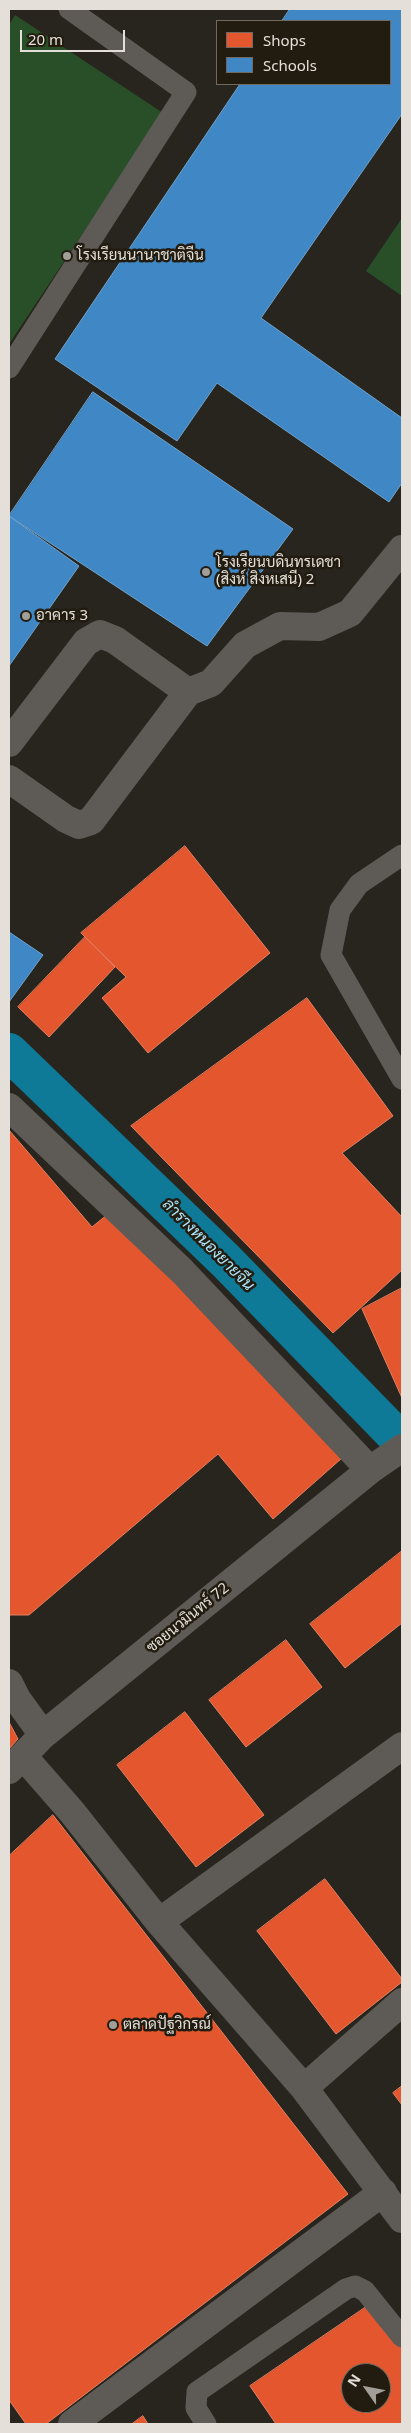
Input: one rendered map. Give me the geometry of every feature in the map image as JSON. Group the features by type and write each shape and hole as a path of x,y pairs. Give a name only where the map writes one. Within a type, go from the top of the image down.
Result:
{"street":[{"path":"9,779 66,819 79,825 91,821 188,692 211,683 245,646 280,626 319,627 350,613 402,549"},
{"path":"9,744 86,642 100,634 115,640 188,692"},
{"path":"9,1107 182,1271 388,1457"},
{"name":"ซอยนวมินทร์ 72","path":"16,1763 43,1735 388,1457"},
{"path":"9,1683 17,1699 43,1735"},
{"path":"158,1922 402,1746"},
{"path":"16,1763 72,1812 158,1922 304,2088 384,2192 402,2219"},
{"path":"304,2088 402,2002"},
{"path":"72,2424 384,2192"}],"lane":[{"path":"9,368 186,92 68,9"},
{"path":"402,855 359,884 340,910 331,955 402,1079"},
{"path":"206,2424 196,2408 197,2392 346,2288 355,2286 365,2291 402,2336"}],"green space":[{"path":"15,15 163,113 9,344 9,25"},
{"path":"402,218 402,296 366,271"}],"building: Shops":[{"path":"185,846 270,953 148,1053 102,998 126,977 81,933"},
{"path":"85,937 115,967 49,1037 18,1007"},
{"path":"307,998 393,1116 342,1153 402,1217 402,1270 333,1333 131,1126"},
{"path":"9,1130 92,1227 113,1210 342,1458 273,1519 218,1454 29,1615 9,1615"},
{"path":"402,1288 402,1398 362,1309"},
{"path":"402,1551 402,1623 345,1668 310,1624"},
{"path":"286,1640 322,1687 246,1747 209,1700"},
{"path":"185,1712 264,1815 196,1867 117,1765"},
{"path":"9,1722 18,1739 9,1749"},
{"name":"ตลาดปัฐวิกรณ์","path":"53,1815 348,2194 46,2424 26,2424 9,2400 9,1856"},
{"path":"325,1879 402,1979 402,1982 336,2034 257,1931"},
{"path":"402,2086 402,2105 393,2093"},
{"path":"372,2303 402,2348 402,2424 276,2424 250,2386"},
{"path":"143,2416 148,2424 132,2424"}],"building: Schools":[{"path":"290,9 402,9 402,114 261,318 402,418 402,483 389,502 217,383 177,441 55,359 239,85 391,85 391,20 283,20"},
{"path":"93,392 293,529 207,646 9,516"},
{"name":"อาคาร 3","path":"9,516 79,566 9,666"},
{"path":"9,932 43,955 9,1002"}],"waterway":[{"name":"ลำรางหนองยายจีน","path":"9,1052 226,1261 402,1442"}],"place":[{"name":"โรงเรียนนานาชาติจีน","path":"67,256"},
{"name":"โรงเรียนบดินทรเดชา (สิงห์ สิงหเสนี) 2","path":"206,572"},
{"name":"อาคาร 3","path":"26,616"},
{"name":"ตลาดปัฐวิกรณ์","path":"113,2025"}]}
